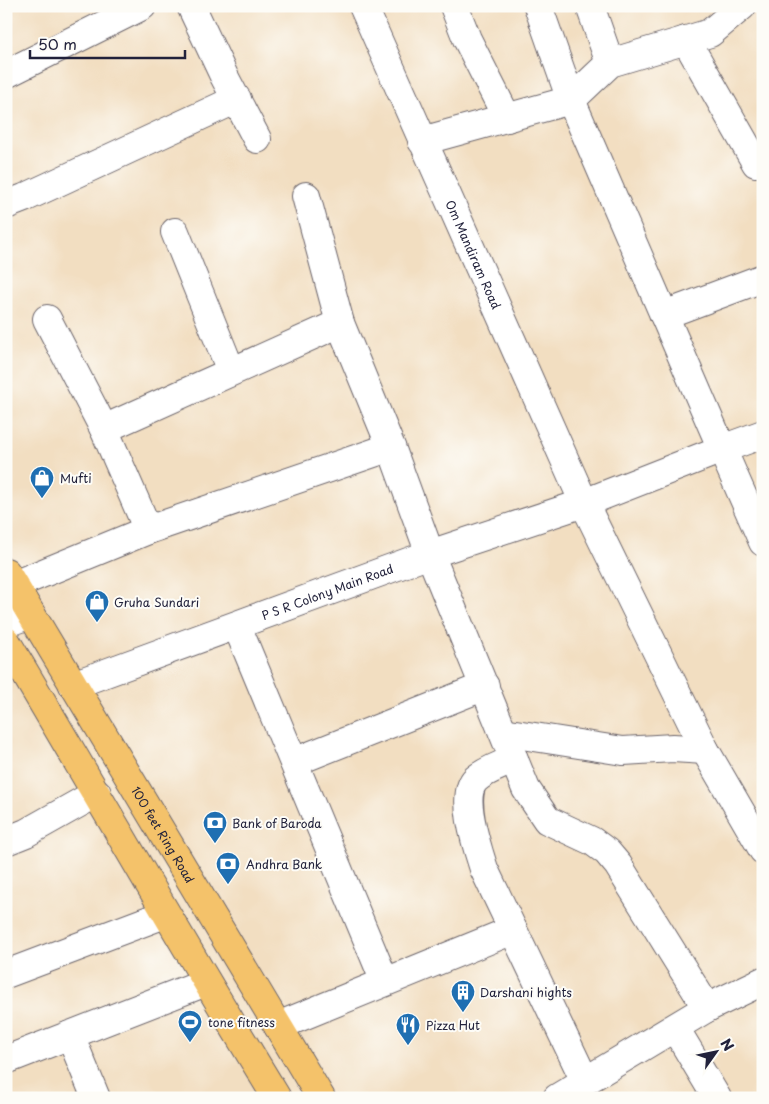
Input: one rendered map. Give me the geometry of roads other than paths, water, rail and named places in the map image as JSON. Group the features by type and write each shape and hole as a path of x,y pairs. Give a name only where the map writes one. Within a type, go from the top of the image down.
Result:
{"main road":[{"name":"100 feet Ring Road","path":"10,578 321,1098"},
{"path":"6,641 97,793 165,914 277,1098"}],"street":[{"path":"6,74 142,6"},
{"path":"192,6 224,76 257,139"},
{"name":"Om Mandiram Road","path":"363,6 584,503 705,750 763,850"},
{"path":"454,6 466,39 507,118"},
{"path":"538,6 571,100 763,542"},
{"path":"590,6 610,63"},
{"path":"422,141 571,100 610,63 710,33 742,6"},
{"path":"686,40 760,172"},
{"path":"6,205 237,99"},
{"path":"760,172 755,150 763,133"},
{"path":"306,196 340,323 391,447 430,554 526,789 547,820 592,841 607,852 618,865 707,1008"},
{"path":"175,232 231,371"},
{"path":"664,315 763,278"},
{"path":"46,319 104,429 148,530"},
{"path":"104,429 340,323"},
{"name":"P S R Colony Main Road","path":"73,685 430,554 584,503 763,434"},
{"path":"10,578 391,447"},
{"path":"6,623 31,614"},
{"path":"237,626 386,982"},
{"path":"294,762 485,686"},
{"path":"504,732 623,751 673,748 705,750"},
{"path":"514,759 476,779 471,786 469,800 475,841 484,869 585,1081"},
{"path":"6,841 26,833 97,793"},
{"path":"6,974 165,914"},
{"path":"278,1026 513,930"},
{"path":"557,1098 707,1008 763,981"},
{"path":"6,1060 206,982"},
{"path":"675,1028 717,1098"},
{"path":"70,1035 96,1098"}],"place":[{"name":"Mufti","path":"42,499"},
{"name":"Gruha Sundari","path":"97,623"},
{"name":"Bank of Baroda","path":"215,844"},
{"name":"Andhra Bank","path":"228,885"},
{"name":"Darshani hights","path":"463,1013"},
{"name":"tone fitness","path":"190,1043"},
{"name":"Pizza Hut","path":"408,1046"}]}
